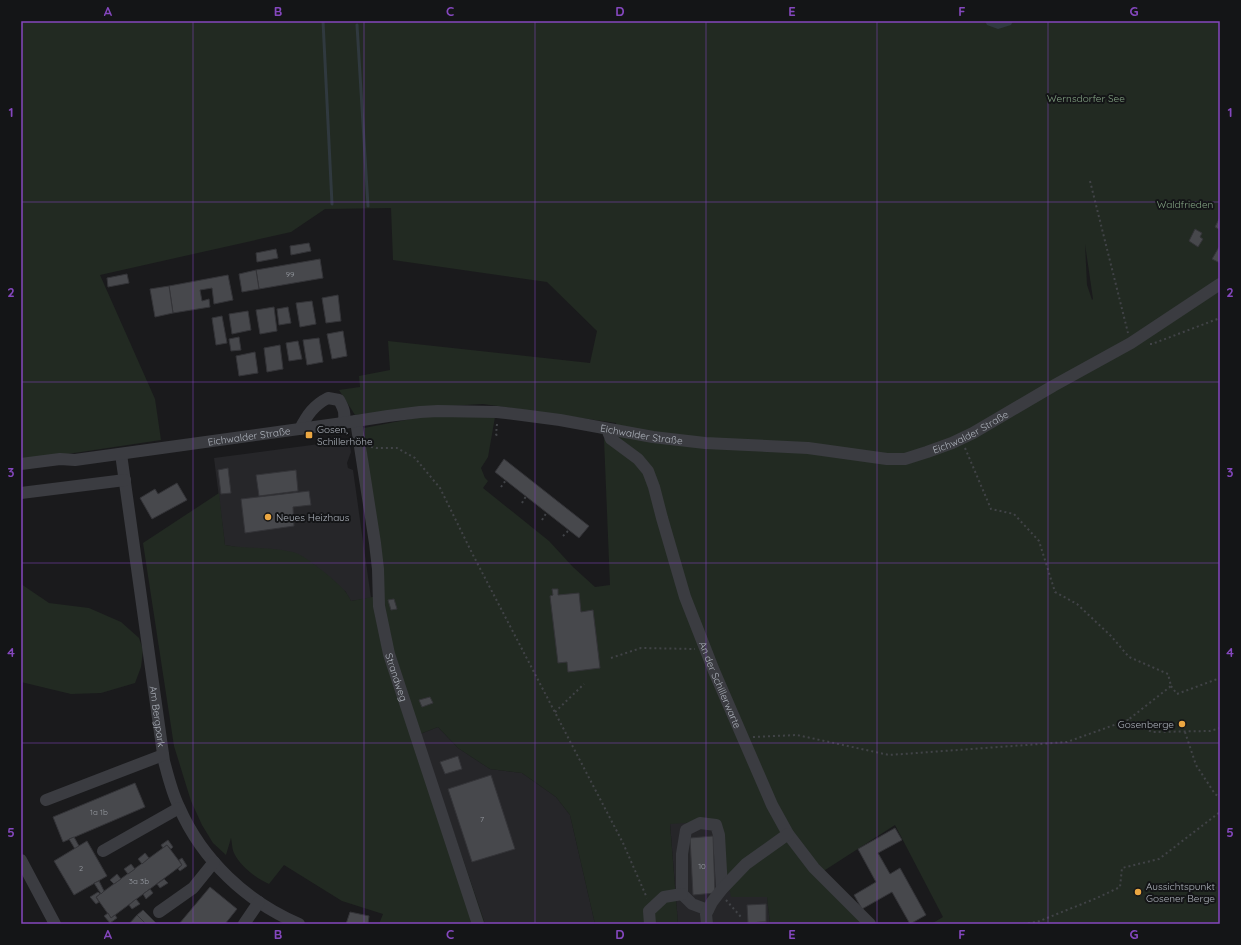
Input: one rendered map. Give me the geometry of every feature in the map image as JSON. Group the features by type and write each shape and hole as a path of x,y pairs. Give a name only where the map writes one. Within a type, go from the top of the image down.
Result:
{"street":[{"name":"Eichwalder Straße","path":"21,464 60,458 75,460 343,424 420,412 497,412 560,420 653,437 705,443 808,448 887,459 905,459 961,438 1131,343 1220,284"},
{"path":"300,429 305,419 316,406 328,398 339,400 344,408 345,417 343,424"},
{"name":"Strandweg","path":"356,421 376,550 379,606 388,654 478,924"},
{"name":"An der Schillerwarte","path":"607,429 611,439 638,459 648,471 654,487 685,597 742,738 772,804 788,834 814,868 870,924"},
{"name":"Am Bergpark","path":"121,454 163,755 179,808 191,831 214,862 237,886 280,916 299,924"},
{"path":"21,493 125,480"},
{"path":"46,800 163,755"},
{"path":"103,851 179,808"},
{"path":"708,910 692,904 682,894 682,854 686,830 700,824 716,824 719,835 721,891"},
{"path":"707,924 706,914 712,902 721,891 746,864 788,834"},
{"path":"21,860 55,924"},
{"path":"159,912 192,888 214,862"},
{"path":"650,924 650,911 664,897 682,894"},
{"path":"244,924 259,902"}],"path":[{"path":"1090,181 1131,343 1152,344 1220,318"},
{"path":"497,412 496,434 498,438"},
{"path":"961,438 991,509 1014,514 1039,541 1055,592 1077,604 1111,636 1129,657 1168,674 1171,686 1177,694 1220,678"},
{"path":"360,443 376,448 397,448 415,458 440,488 473,555 622,843 647,898 650,911"},
{"path":"501,486 506,480"},
{"path":"522,503 526,496"},
{"path":"542,520 547,512"},
{"path":"563,536 569,530"},
{"path":"611,658 641,648 706,650"},
{"path":"555,712 584,684"},
{"path":"742,738 797,734 889,755 1067,742 1128,720 1171,686"},
{"path":"1128,720 1152,732 1210,731 1220,728"},
{"path":"1185,732 1196,765 1215,794 1220,797"},
{"path":"1023,924 1037,922 1120,887 1122,868 1159,859 1220,812"},
{"path":"721,891 741,917"}],"shaded area":[{"path":"985,21 1013,21 1011,25 998,29 987,25"},
{"path":"349,440 351,452 347,463 348,468 353,470 371,598 351,601 345,591 236,547 225,545 214,458"},
{"path":"438,727 458,748 490,769 522,773 556,797 570,815 595,924 485,924 420,734"},
{"path":"718,821 767,896 770,924 678,924 670,823"}],"green space":[{"path":"21,21 1220,21 1220,924 931,924 943,917 895,825 822,872 874,924 770,924 767,897 731,897 717,821 670,824 678,924 595,924 570,815 556,797 522,773 490,769 458,748 438,727 420,734 485,924 379,924 383,914 342,901 284,865 269,884 259,879 240,863 233,851 231,838 226,855 213,843 202,825 191,801 174,746 143,543 219,493 225,545 276,549 298,554 320,568 334,580 345,591 351,601 383,595 364,428 421,417 495,417 488,457 481,468 485,478 488,481 483,488 549,541 573,567 595,587 610,585 604,439 617,439 616,423 483,404 355,415 339,390 360,387 359,376 390,370 388,341 590,363 597,331 547,282 393,260 391,208 325,209 291,232 100,275 155,399 161,440 21,461","holes":["1085,244 1092,300 1087,285"]},
{"path":"21,584 49,603 89,608 121,622 139,638 143,650 141,667 135,683 101,693 71,694 21,682"}],"building":[{"path":"1220,217 1220,230 1215,227"},
{"path":"1195,229 1202,233 1200,237 1203,239 1198,247 1189,241"},
{"path":"309,243 311,251 291,255 290,246"},
{"path":"1219,247 1220,248 1220,263 1212,259"},
{"path":"276,249 278,258 257,262 256,253"},
{"path":"320,259 323,278 259,289 256,270"},
{"path":"256,270 259,289 242,292 239,274"},
{"path":"127,274 129,283 108,287 107,278"},
{"path":"228,275 233,300 214,304 212,288 200,290 202,301 209,299 210,307 173,313 169,286"},
{"path":"169,286 173,313 155,317 150,289"},
{"path":"338,295 341,321 326,323 322,298"},
{"path":"312,301 316,324 300,327 296,303"},
{"path":"274,307 277,331 260,334 256,310"},
{"path":"288,307 291,323 279,325 277,309"},
{"path":"248,311 251,330 232,334 229,314"},
{"path":"222,316 227,343 216,345 212,318"},
{"path":"343,331 347,356 332,359 327,334"},
{"path":"239,337 241,350 231,351 229,339"},
{"path":"319,338 323,362 307,365 303,340"},
{"path":"298,341 302,359 289,361 286,343"},
{"path":"280,345 283,369 267,372 264,348"},
{"path":"255,352 258,373 239,376 236,356"},
{"path":"504,459 589,526 579,538 495,472"},
{"path":"228,468 231,493 221,494 218,470"},
{"path":"296,470 298,491 259,496 256,475"},
{"path":"177,483 187,500 152,519 140,498 155,489 158,494"},
{"name":"Neues Heizhaus","path":"309,491 311,505 293,507 294,526 245,533 241,499"},
{"path":"552,589 558,589 558,595 579,593 581,612 593,610 600,668 568,672 567,662 558,663 550,596 553,595"},
{"path":"394,599 397,609 391,610 388,600"},
{"path":"430,697 433,703 422,707 419,700"},
{"path":"458,756 462,769 445,774 440,762"},
{"path":"491,775 515,849 472,862 448,789"},
{"path":"135,783 145,807 63,842 53,817"},
{"path":"895,828 902,840 878,853 890,874 900,868 926,915 910,924 892,892 862,909 854,895 876,882 858,849"},
{"path":"713,836 715,893 693,895 690,838"},
{"path":"74,837 79,846 75,849 69,839"},
{"path":"168,840 173,847 171,849 167,845 163,848 161,845"},
{"path":"87,841 107,876 74,895 54,861"},
{"path":"167,845 182,865 111,918 96,897"},
{"path":"145,853 149,858 142,864 138,859"},
{"path":"182,858 187,866 180,871 178,869 182,865 179,860"},
{"path":"131,864 135,869 128,874 124,869"},
{"path":"117,874 121,879 114,884 110,880"},
{"path":"164,879 168,883 160,888 157,884"},
{"path":"99,881 104,891 101,894 94,883"},
{"path":"210,887 237,909 225,924 179,924"},
{"path":"150,889 153,893 146,899 143,894"},
{"path":"98,892 100,894 96,897 99,902 96,904 90,897"},
{"path":"136,899 140,904 132,909 129,905"},
{"path":"766,904 766,922 748,923 747,905"},
{"path":"143,910 157,924 146,924 137,915"},
{"path":"350,912 369,916 368,924 346,924"},
{"path":"108,913 111,918 115,915 117,918 110,923 104,916"},
{"path":"137,915 146,924 129,924"},
{"path":"766,922 766,924 748,924 748,923"}],"waterway":[{"path":"323,21 332,204"},
{"path":"357,25 368,206"}],"place":[{"name":"Gosen, Schillerhöhe","path":"309,435"},
{"name":"Neues Heizhaus","path":"268,517"},
{"name":"Gosenberge","path":"1182,724"},
{"name":"Aussichtspunkt Gosener Berge","path":"1138,892"}],"park label":[{"name":"Wernsdorfer See","path":"1086,98"},
{"name":"Waldfrieden","path":"1185,204"}]}
